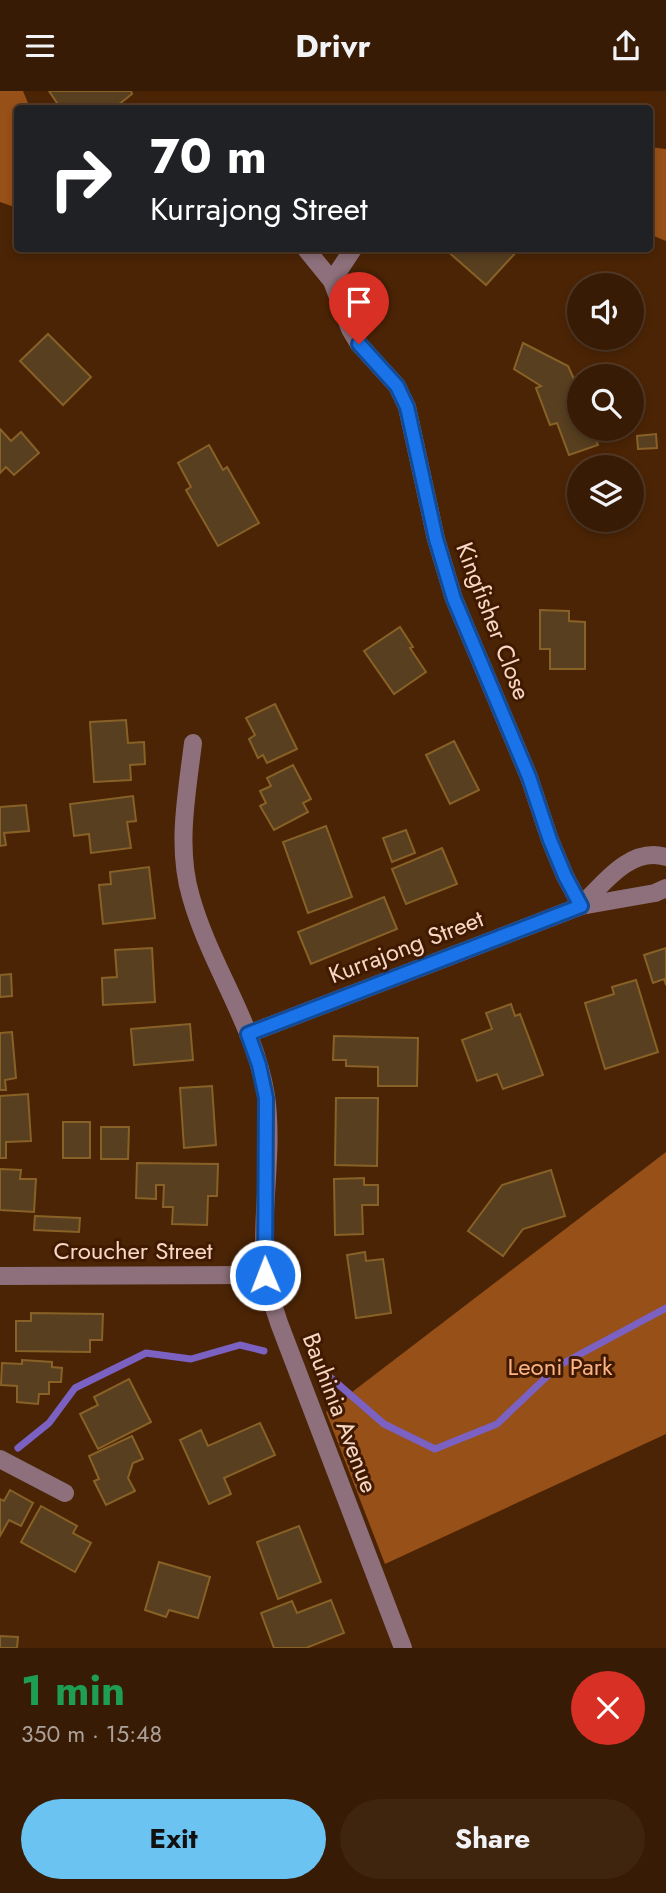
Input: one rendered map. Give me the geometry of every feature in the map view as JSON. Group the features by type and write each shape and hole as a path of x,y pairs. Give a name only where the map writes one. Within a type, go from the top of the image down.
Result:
{"street":[{"name":"Kingfisher Close","path":"308,252 332,281 350,329 359,344 397,386 407,407 436,539 450,589 529,777 550,840 581,906"},
{"path":"332,281 351,252"},
{"name":"Bauhinia Avenue","path":"193,743 184,826 186,872 196,914 248,1034 259,1065 266,1098 265,1275 279,1324 403,1648"},
{"name":"Kurrajong Street","path":"581,906 615,870 645,857 666,857"},
{"name":"Kurrajong Street","path":"248,1034 581,906 655,893 666,888"},
{"name":"Croucher Street","path":"0,1276 265,1275"},
{"path":"0,1459 65,1493"}],"green space":[{"path":"0,91 23,91 29,105 14,105 14,207 0,202"},
{"path":"653,147 666,149 666,241 653,236"},
{"name":"Leoni Park","path":"666,1152 666,1434 385,1564 326,1412"}],"building":[{"path":"49,91 131,91 132,94 118,105 58,105"},
{"path":"448,252 516,252 486,285"},
{"path":"48,334 91,377 63,405 20,361"},
{"path":"523,343 567,365 567,441 596,441 598,445 569,455 557,423 550,425 536,388 541,386 514,369"},
{"path":"0,429 11,441 21,432 39,453 14,475 6,467 0,473"},
{"path":"656,434 657,448 638,449 637,441 644,441 644,435"},
{"path":"209,445 223,470 227,467 259,523 218,546 186,490 191,487 178,463"},
{"path":"540,610 569,611 569,621 585,622 585,669 550,669 550,649 540,649"},
{"path":"400,627 426,672 394,694 364,651"},
{"path":"275,704 297,749 267,763 263,755 258,758 249,739 255,735 246,718"},
{"path":"126,720 128,743 144,742 145,764 130,765 131,780 94,782 90,722"},
{"path":"454,741 479,790 450,804 426,755"},
{"path":"293,765 311,799 303,803 308,812 274,830 260,806 266,803 260,791 271,786 267,778"},
{"path":"133,796 136,821 127,822 131,848 91,853 89,834 74,836 70,804"},
{"path":"26,805 29,831 4,833 6,845 0,846 0,807"},
{"path":"326,826 352,897 308,913 283,842"},
{"path":"406,830 415,853 392,862 383,838"},
{"path":"442,848 457,884 406,904 392,869"},
{"path":"149,867 155,918 103,924 99,885 111,884 110,872"},
{"path":"384,897 397,929 311,964 298,932"},
{"path":"152,948 155,1002 103,1005 102,978 117,977 115,950"},
{"path":"666,948 666,985 664,979 653,983 644,955"},
{"path":"11,974 12,996 0,997 0,975"},
{"path":"636,980 658,1052 605,1069 585,1003 614,994 612,987"},
{"path":"511,1004 515,1016 520,1014 543,1075 503,1089 497,1074 477,1081 462,1040 492,1029 486,1013"},
{"path":"190,1024 193,1060 134,1065 131,1029"},
{"path":"12,1032 16,1078 5,1080 6,1090 0,1090 0,1033"},
{"path":"334,1036 418,1038 417,1086 378,1086 378,1067 346,1066 346,1060 333,1060"},
{"path":"212,1086 216,1145 184,1148 180,1088"},
{"path":"28,1094 31,1141 6,1142 6,1158 0,1158 0,1096"},
{"path":"336,1098 378,1098 377,1166 335,1165"},
{"path":"63,1122 90,1122 90,1158 63,1158"},
{"path":"101,1127 129,1127 128,1159 101,1159"},
{"path":"137,1163 218,1164 217,1196 208,1196 207,1225 172,1224 173,1207 163,1207 164,1185 156,1185 156,1199 136,1198"},
{"path":"0,1169 21,1170 20,1179 36,1179 34,1212 0,1210"},
{"path":"551,1170 565,1216 523,1229 503,1256 468,1231 502,1185"},
{"path":"364,1178 364,1185 378,1185 378,1205 362,1205 363,1234 335,1235 334,1179"},
{"path":"35,1216 80,1218 79,1232 34,1230"},
{"path":"365,1252 366,1261 383,1259 391,1313 356,1318 347,1255"},
{"path":"31,1313 103,1314 102,1340 90,1340 90,1352 16,1351 16,1321 31,1321"},
{"path":"22,1360 52,1362 52,1367 62,1368 61,1382 49,1382 49,1394 39,1394 38,1404 17,1402 17,1386 1,1385 2,1363 22,1364"},
{"path":"129,1379 151,1422 98,1449 80,1414 98,1405 94,1397"},
{"path":"260,1423 275,1455 224,1478 231,1494 209,1504 180,1440 201,1430 208,1446"},
{"path":"132,1436 143,1459 133,1463 128,1478 135,1491 106,1505 94,1481 99,1479 89,1456"},
{"path":"10,1490 33,1503 21,1526 9,1520 0,1536 0,1499 4,1501"},
{"path":"41,1506 77,1526 73,1533 91,1543 75,1572 21,1542"},
{"path":"299,1526 321,1582 278,1599 257,1542"},
{"path":"159,1562 210,1577 198,1618 169,1610 166,1617 145,1610"},
{"path":"331,1600 344,1633 306,1648 274,1648 261,1613 292,1601 297,1613"},
{"path":"0,1636 18,1637 17,1648 0,1648"}],"waterway":[{"path":"331,1378 384,1424 435,1449 497,1424 558,1366 666,1308"},
{"path":"18,1448 49,1423 75,1388 146,1353 191,1359 240,1345 264,1351"}],"route":[{"path":"265,1275 266,1098 259,1065 248,1034 581,906 550,840 529,777 443,569 407,407 397,386 359,344"}]}
